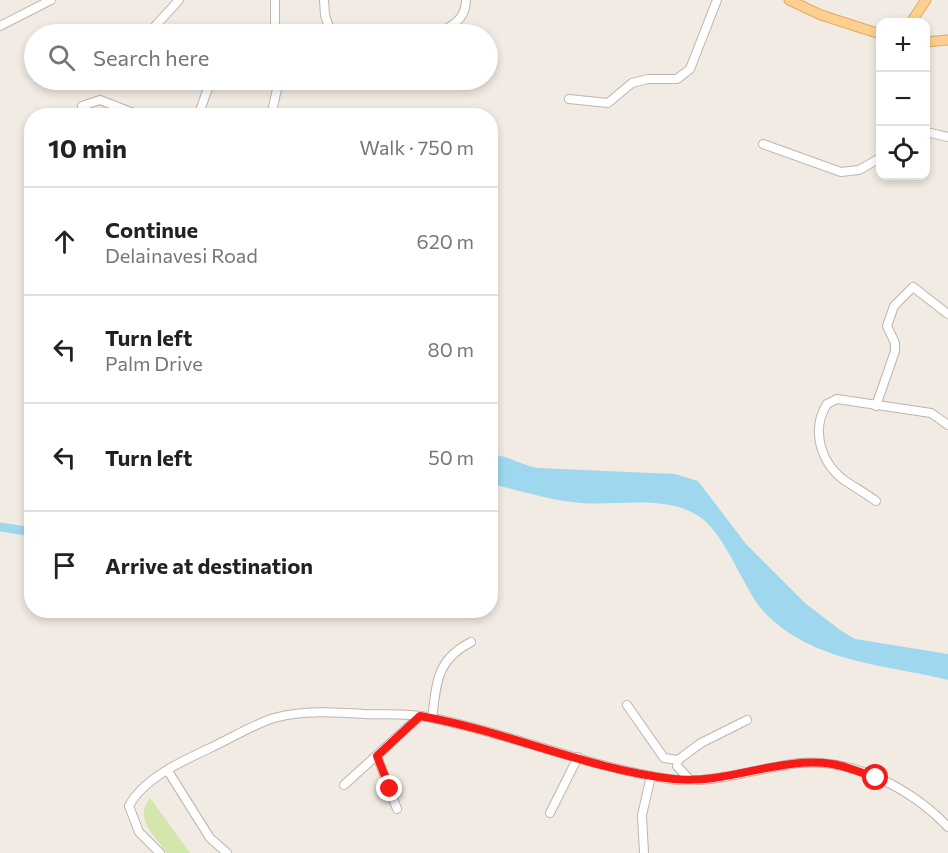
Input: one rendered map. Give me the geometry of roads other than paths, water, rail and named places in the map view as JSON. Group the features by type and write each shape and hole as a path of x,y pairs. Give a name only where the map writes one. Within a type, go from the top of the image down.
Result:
{"main road":[{"path":"789,0 821,15 876,33"},
{"path":"914,18 926,0"},
{"path":"930,41 948,39"}],"street":[{"path":"0,26 51,0"},
{"path":"157,24 179,0"},
{"path":"275,0 275,24"},
{"path":"324,0 328,24"},
{"path":"453,24 459,21 465,12 466,0"},
{"path":"569,99 608,103 625,88 639,80 677,79 690,69 717,0"},
{"path":"201,108 207,90"},
{"path":"273,108 277,90"},
{"path":"82,106 100,100 120,108"},
{"path":"930,133 948,137"},
{"path":"763,144 841,172 859,170 876,160"},
{"path":"876,406 895,351 895,343 887,321 894,306 913,287 948,315"},
{"path":"876,501 837,474 822,449 818,433 820,415 831,400 931,413 948,425"},
{"path":"432,718 440,671 458,649 471,642"},
{"path":"627,705 664,758 678,760"},
{"path":"160,853 139,832 129,806 136,793 184,760 274,718 337,712 432,718 651,776 690,780 733,776 799,763 833,764 901,790 921,803 948,827"},
{"path":"344,785 420,716"},
{"path":"690,780 677,766 678,760 701,743 747,720"},
{"path":"377,756 397,809"},
{"path":"550,813 578,757"},
{"path":"168,771 210,837 226,853"},
{"path":"643,852 642,814 651,776"}],"water":[{"path":"498,456 538,468 675,474 698,481 746,544 805,603 855,639 948,654 948,680 875,665 827,652 783,629 756,602 725,547 707,523 684,509 656,503 595,504 548,498 498,486"}],"waterway":[{"path":"0,527 24,531"}]}
